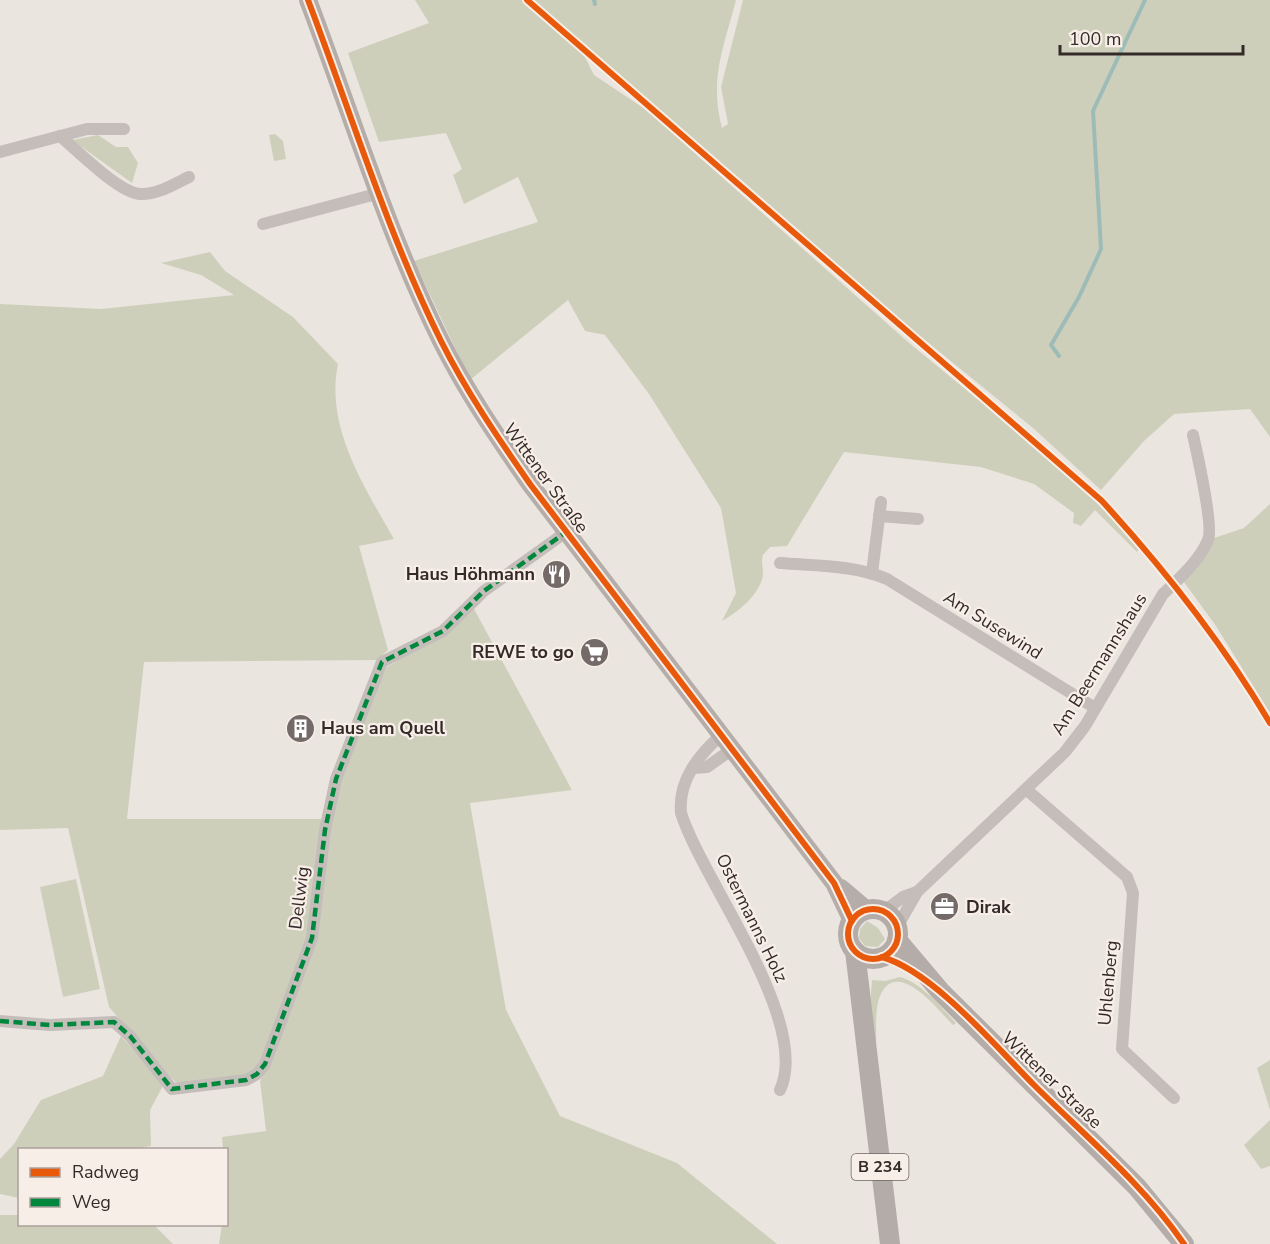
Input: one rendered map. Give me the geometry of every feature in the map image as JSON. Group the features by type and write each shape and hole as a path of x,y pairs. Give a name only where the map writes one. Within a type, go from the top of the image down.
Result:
{"main road":[{"name":"Wittener Straße","path":"308,0 421,297 458,372 492,429 566,532 834,883 867,914"},
{"path":"867,914 897,933 892,950 879,958 868,958 855,951 848,937 867,914"},
{"name":"Wittener Straße","path":"897,933 940,991 1101,1149 1137,1187 1184,1244"},
{"name":"B 234","path":"855,951 890,1244"},
{"name":"Wittener Straße","path":"879,958 892,960 940,991"},
{"path":"862,1001 879,958"}],"street":[{"path":"0,152 97,127 124,129"},
{"path":"60,136 120,185 135,193 150,193 189,177"},
{"path":"263,224 380,193"},
{"name":"Am Beermannshaus","path":"897,933 917,892 1065,752 1095,708 1163,594 1175,583 1209,539 1209,522 1193,435"},
{"path":"872,573 881,502"},
{"path":"879,516 918,519"},
{"name":"Dellwig","path":"0,1021 50,1025 114,1022 130,1036 172,1089 231,1083 257,1074 270,1053 308,952 317,911 325,830 336,779 382,662 443,632 479,595 566,532"},
{"name":"Am Susewind","path":"780,563 840,567 872,573 887,579 1095,708"},
{"path":"694,768 707,767 726,743"},
{"name":"Ostermanns Holz","path":"726,743 700,754 681,793 681,813 764,978 782,1038 786,1067 780,1090"},
{"name":"Uhlenberg","path":"1027,790 1127,877 1131,884 1132,908 1122,1049 1174,1098"},
{"name":"Am Beermannshaus","path":"867,914 917,892"}],"green space":[{"path":"415,0 736,0 723,48 718,78 718,110 722,128 728,124 721,87 743,0 1270,0 1270,437 1250,409 1174,414 1144,441 1101,490 1033,428 904,323 574,35 594,75 645,109 908,342 1026,439 1097,503 1140,547 1137,552 1095,510 1081,526 1073,523 1074,513 1034,484 981,467 844,452 787,546 770,547 763,555 763,574 758,589 735,613 722,621 736,593 721,508 649,394 605,335 585,331 568,300 470,380 414,261 538,222 518,177 464,204 453,175 462,169 446,133 379,142 348,53 429,23"},
{"path":"275,134 283,141 286,159 274,161 269,135"},
{"path":"98,135 116,147 128,147 138,163 132,183 72,140"},
{"path":"210,252 225,271 293,317 338,364 335,387 342,433 360,477 394,539 359,546 388,650 377,660 144,662 127,819 323,819 312,934 255,1074 178,1084 163,1071 109,1007 68,828 0,830 0,304 101,309 234,295 201,275 161,263"},
{"path":"1270,504 1270,713 1216,626 1184,582 1214,538 1244,528"},
{"path":"473,607 572,790 470,803 506,1010 560,1116 677,1163 777,1244 219,1244 222,1226 228,1226 228,1148 223,1148 222,1137 266,1131 260,1081 271,1063 317,930 328,836 342,773 369,702 387,667 447,631"},
{"path":"76,879 100,989 63,997 40,887"},
{"path":"867,921 878,928 885,939 878,947 865,946 859,938 860,929"},
{"path":"900,977 916,984 956,1023 953,1025 918,990 897,982 887,985 878,1002 876,1048 870,1007 872,980 885,981"},
{"path":"121,1036 164,1084 150,1110 151,1146 138,1148 18,1148 18,1198 0,1194 0,1159 14,1144 41,1100 103,1076"},
{"path":"1270,1060 1270,1110 1257,1068"},
{"path":"1270,1120 1270,1166 1261,1169 1244,1145"},
{"path":"0,1215 18,1215 18,1226 155,1226 173,1244 0,1244"}],"waterway":[{"path":"594,0 595,4"},
{"path":"1059,356 1051,345 1079,297 1101,249 1093,111 1145,0"}],"marked path":[{"path":"0,1021 50,1025 114,1022 130,1036 172,1089 246,1080 257,1074 265,1064 312,938 325,830 336,779 382,662 443,631 484,591 566,532"}],"cycle path":[{"path":"308,0 403,258 441,341 461,378 494,432 530,484 834,883 852,921"},
{"path":"527,0 1102,501 1192,608 1252,693 1270,723"},
{"path":"873,909 882,911 893,920 898,934 896,943 887,954 873,959 864,957 853,948 848,934 850,925 859,914 873,909"},
{"path":"882,957 902,965 922,978 963,1012 1113,1161 1168,1222 1184,1244"}],"place":[{"name":"Haus Höhmann","path":"556,574"},
{"name":"REWE to go","path":"595,652"},
{"name":"Haus am Quell","path":"300,728"},
{"name":"Dirak","path":"945,907"}]}
